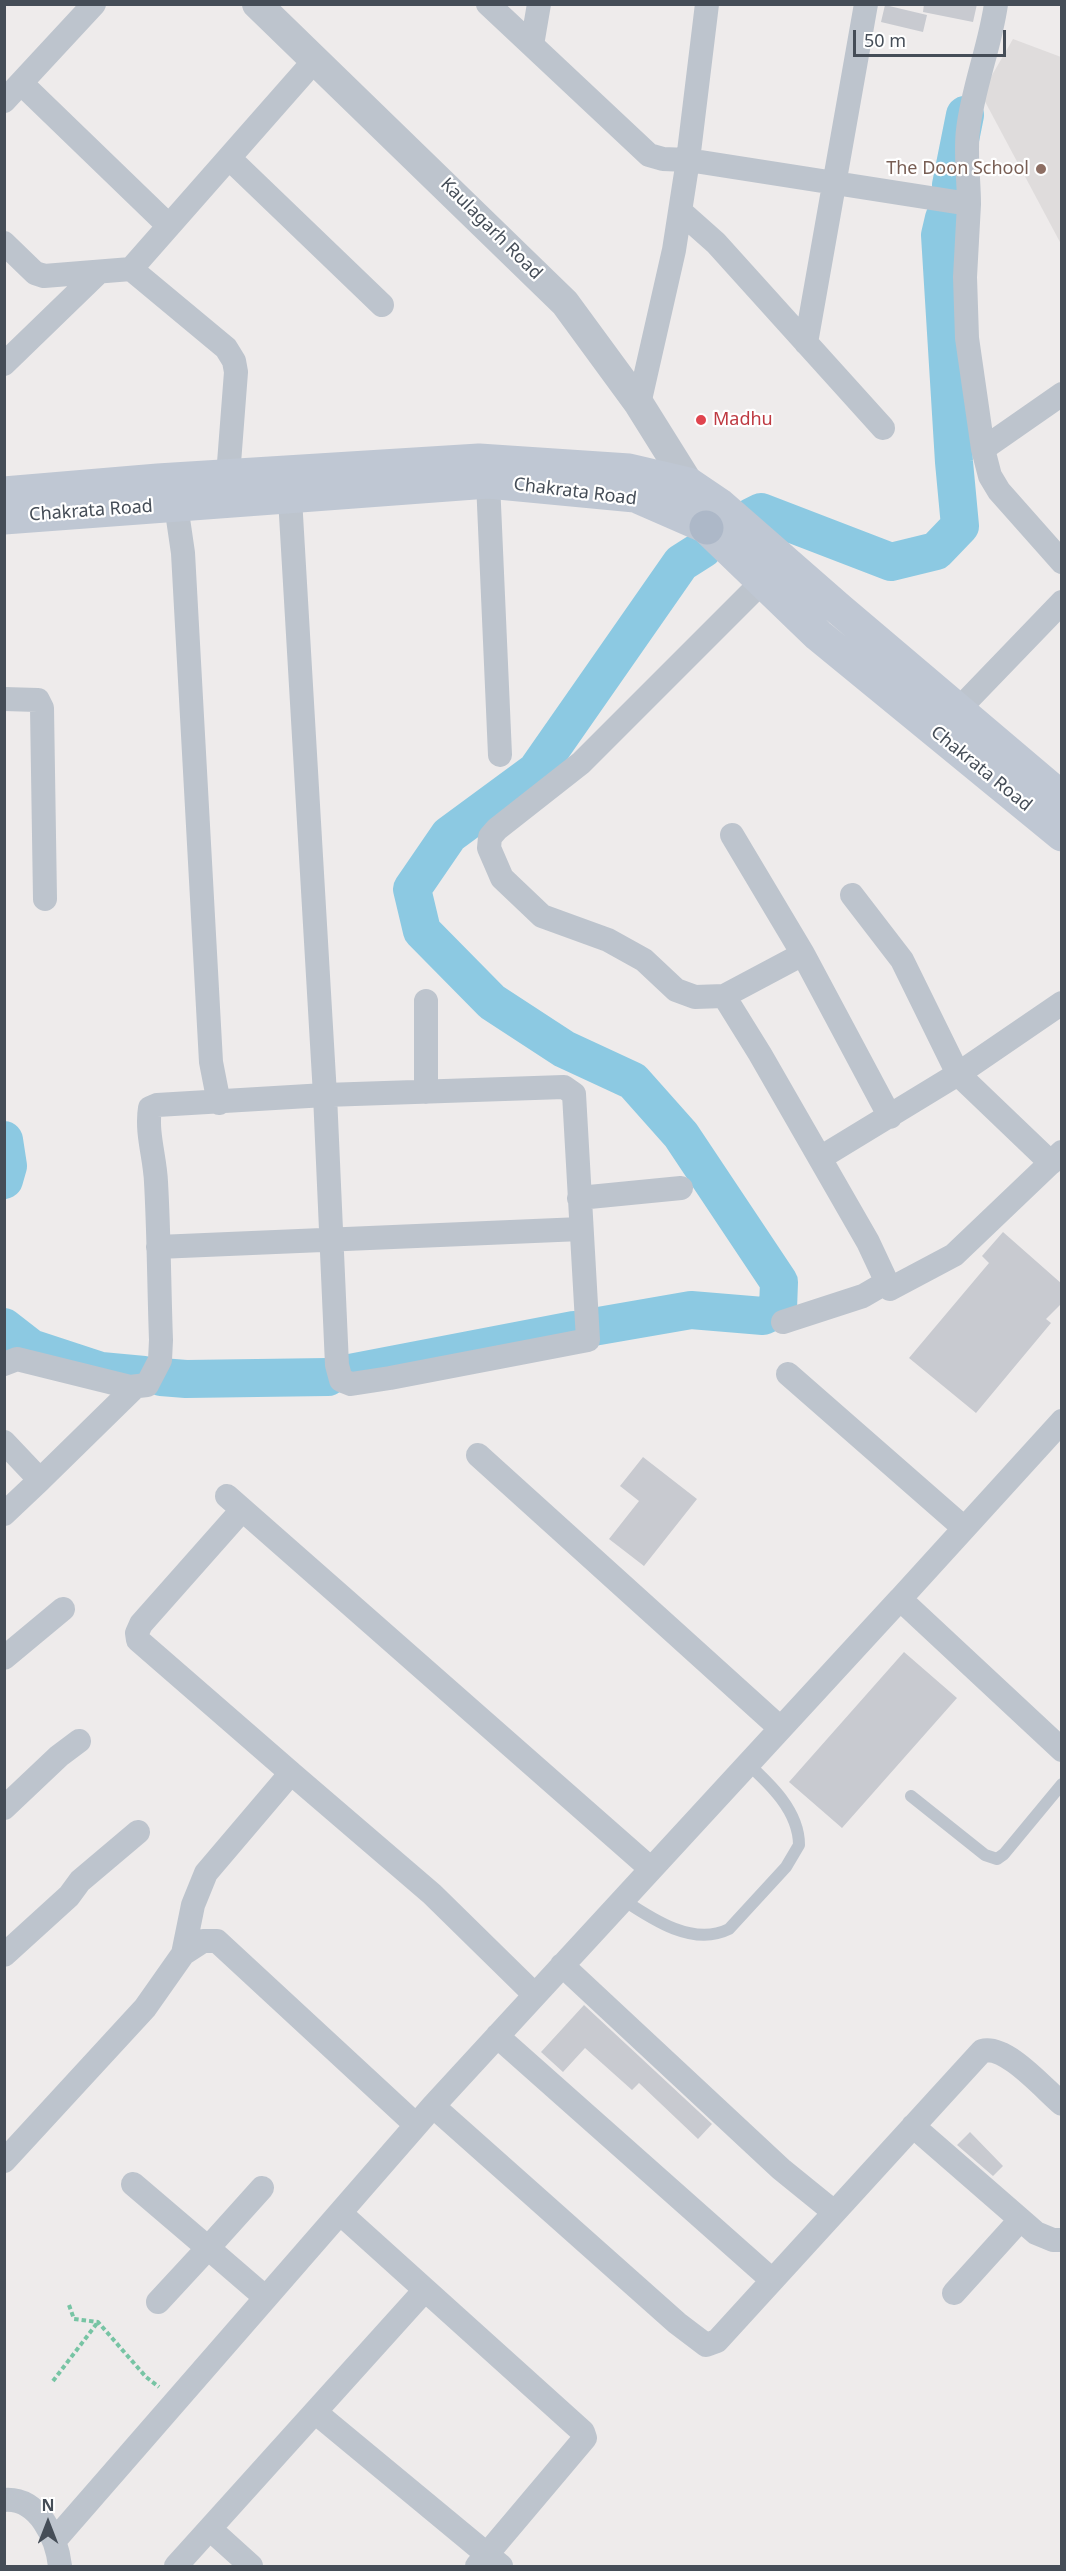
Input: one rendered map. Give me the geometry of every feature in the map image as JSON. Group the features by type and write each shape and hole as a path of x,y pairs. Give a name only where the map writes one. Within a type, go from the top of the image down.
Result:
{"main road":[{"name":"Chakrata Road","path":"4,518 176,505 289,485 479,460 629,470 689,484 720,505 773,571 818,635 1062,835"},
{"name":"Chakrata Road","path":"4,493 228,476 289,485 488,482 635,496 706,527 773,571 958,710 1060,792"}],"street":[{"path":"4,101 94,4"},
{"name":"Kaulagarh Road","path":"257,4 565,303 639,404 689,484 706,527"},
{"path":"488,4 649,155 663,159 688,160 834,185 969,204"},
{"path":"532,45 539,4"},
{"path":"639,404 674,249 688,160 706,4"},
{"path":"806,343 866,4"},
{"path":"996,4 993,30 979,72 968,132 969,204 965,277 968,338 983,449 990,476 999,490 1062,562"},
{"path":"4,243 34,273 44,276 131,269 315,60"},
{"path":"21,83 169,226"},
{"path":"229,158 382,305"},
{"path":"680,211 716,243 883,428"},
{"path":"131,269 226,348 234,361 236,372 228,476"},
{"path":"4,363 99,272"},
{"path":"983,449 1062,394"},
{"path":"488,482 500,755"},
{"path":"4,1364 17,1359 135,1388 147,1385 160,1360 155,1162 150,1137 150,1108 157,1105 325,1095 564,1087 571,1090 574,1095 588,1340 351,1384 341,1380 337,1365 325,1095 289,485"},
{"path":"176,505 183,553 211,1062 219,1103"},
{"path":"773,571 582,763 490,837 489,848 502,878 542,916 608,940 644,960 676,990 695,997 724,996 803,954"},
{"path":"958,710 1062,602"},
{"path":"4,699 30,698 38,700 42,708 45,899"},
{"path":"732,835 803,954 890,1117"},
{"path":"724,996 868,1242 888,1287 893,1288 945,1262 1056,1158 958,1074 902,960 852,895"},
{"path":"426,1001 426,1092"},
{"path":"820,1158 958,1074 1062,1003"},
{"path":"579,1198 681,1188"},
{"path":"158,1247 581,1229"},
{"path":"783,1322 863,1296 887,1282"},
{"path":"788,1374 964,1528"},
{"path":"4,1514 135,1388"},
{"path":"54,2541 433,2106 1062,1421"},
{"path":"4,1442 40,1480"},
{"path":"478,1455 779,1727"},
{"path":"535,1995 432,1894 138,1640 137,1633 141,1624 235,1503 650,1868"},
{"path":"900,1599 1062,1750"},
{"path":"4,1658 63,1609"},
{"path":"4,1808 59,1756 79,1741"},
{"path":"183,1954 193,1905 206,1873 291,1773"},
{"path":"4,1955 69,1896 80,1881 138,1832"},
{"path":"4,2161 146,2008 183,1954 203,1941 217,1941 416,2125"},
{"path":"562,1965 781,2169 834,2212"},
{"path":"497,2036 772,2280"},
{"path":"433,2106 701,2343 711,2345 982,2051 989,2049 1010,2057 1062,2104"},
{"path":"913,2126 1036,2233 1053,2240 1062,2240"},
{"path":"133,2184 266,2298"},
{"path":"158,2302 262,2188"},
{"path":"315,2412 489,2562 585,2438 583,2432 340,2213"},
{"path":"954,2293 1020,2220"},
{"path":"176,2566 425,2290"},
{"path":"4,2500 20,2501 40,2516 49,2528 60,2566"},
{"path":"210,2529 251,2566"}],"lane":[{"path":"622,1899 649,1918 688,1933 720,1933 729,1929 786,1867 799,1845 794,1820 772,1786 747,1763"},
{"path":"911,1796 985,1856 997,1858 1004,1854 1062,1784"}],"path":[{"path":"69,2305 74,2319 98,2322 146,2377 175,2401"},
{"path":"52,2381 98,2322"}],"shaded area":[{"name":"The Doon School","path":"1013,39 1061,57 1061,244 981,94"}],"building":[{"path":"924,4 977,4 973,22 923,12"},
{"path":"885,5 927,15 923,32 881,22"},
{"path":"1003,1232 1062,1284 1062,1303 1046,1319 1051,1323 976,1413 909,1358 989,1263 982,1256"},
{"path":"643,1457 697,1499 644,1566 609,1539 639,1501 620,1486"},
{"path":"904,1652 957,1698 842,1828 789,1782"},
{"path":"584,2005 712,2124 698,2139 639,2083 632,2090 585,2048 563,2072 541,2052"},
{"path":"970,2132 1003,2166 993,2176 957,2145"}],"waterway":[{"path":"951,185 965,115"},
{"path":"751,517 761,512 891,562 936,551 960,526 940,235 944,218"},
{"path":"593,1327 691,1310 763,1316 778,1309 779,1282 681,1135 633,1081 564,1049 492,1002 422,931 412,889 449,835 536,771 681,563 703,549"},
{"path":"4,1140 8,1166 4,1180"},
{"path":"4,1327 31,1348 101,1371 144,1375"},
{"path":"345,1374 574,1330"},
{"path":"161,1377 186,1379 328,1377"}],"place":[{"name":"The Doon School","path":"1041,169"},
{"name":"Madhu","path":"701,420"}]}
